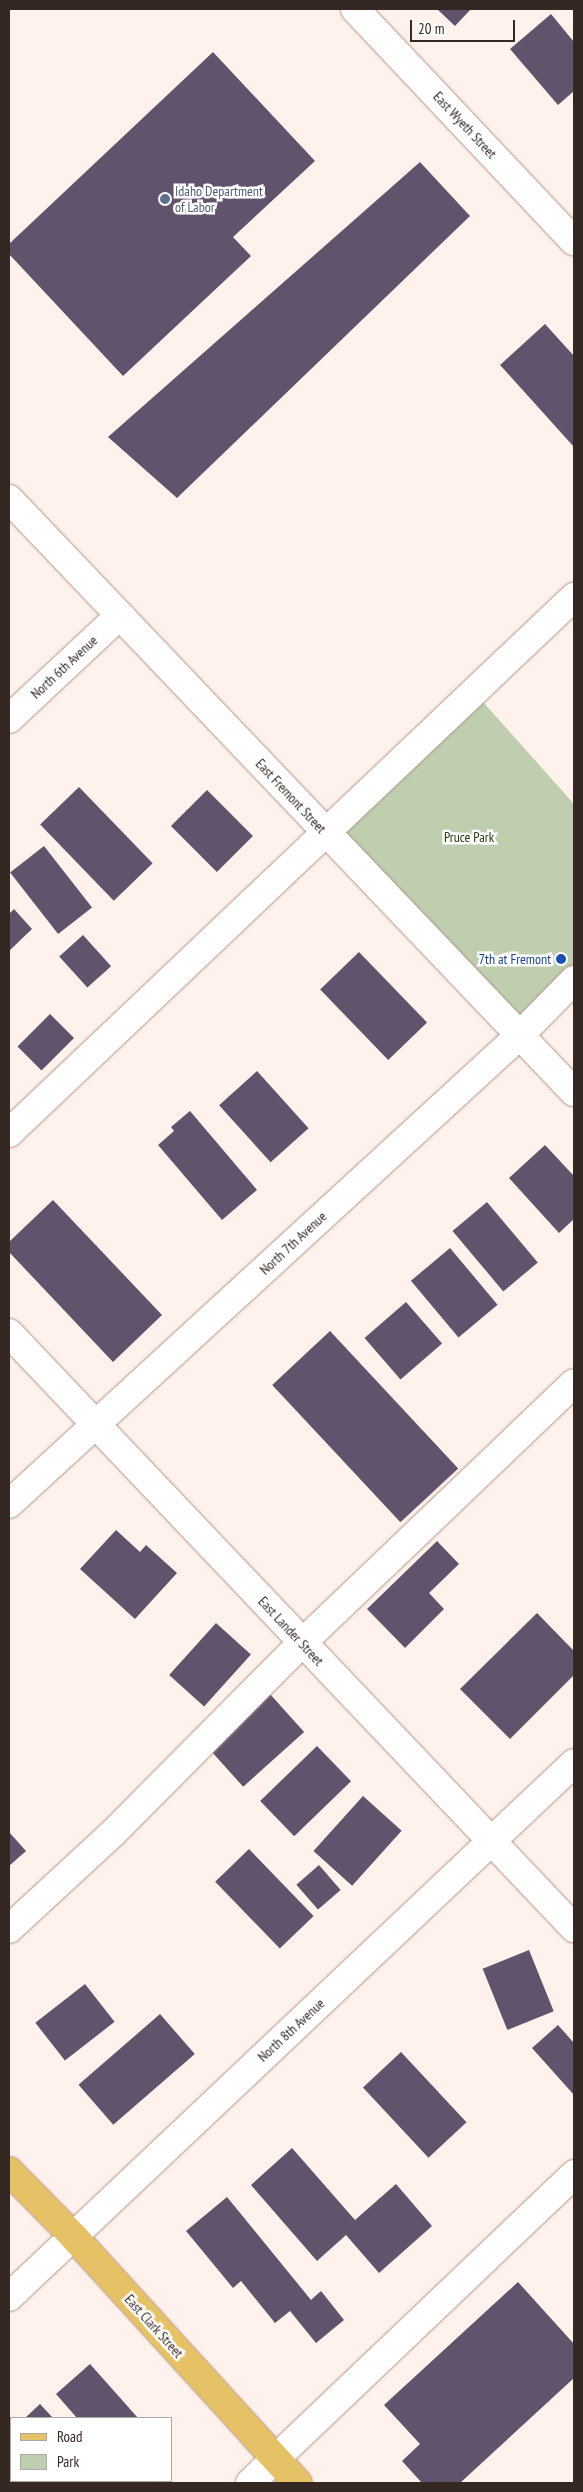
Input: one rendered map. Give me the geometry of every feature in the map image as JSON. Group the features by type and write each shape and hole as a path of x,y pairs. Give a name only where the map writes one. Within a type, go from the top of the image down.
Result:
{"main road":[{"name":"East Clark Street","path":"9,2171 73,2236 274,2460 298,2483"}],"street":[{"name":"East Wyeth Street","path":"365,12 573,236"},
{"name":"East Fremont Street","path":"9,499 574,1092"},
{"path":"9,1133 574,597"},
{"name":"North 6th Avenue","path":"9,719 120,615"},
{"name":"North 7th Avenue","path":"9,1504 520,1035 574,980"},
{"name":"East Lander Street","path":"9,1334 574,1928"},
{"path":"9,1930 185,1762 302,1643 574,1383"},
{"name":"North 8th Avenue","path":"9,2297 574,1763"},
{"path":"250,2483 574,2174"}],"green space":[{"name":"Pruce Park","path":"474,692 574,804 574,980 520,1035 326,833"}],"building":[{"path":"437,9 471,9 455,26"},
{"path":"551,14 574,42 574,91 558,105 510,49"},
{"name":"Idaho Department of Labor","path":"213,52 315,161 233,237 251,256 123,376 9,254 9,244"},
{"path":"420,162 470,216 177,498 108,437"},
{"path":"545,324 574,356 574,447 500,365"},
{"path":"79,787 153,863 114,901 40,825"},
{"path":"207,790 253,836 217,872 171,826"},
{"path":"44,846 92,907 58,934 10,872"},
{"path":"14,909 32,929 9,951 9,914"},
{"path":"83,935 111,966 87,988 59,956"},
{"path":"359,952 427,1022 388,1060 320,990"},
{"path":"50,1014 74,1038 42,1071 17,1047"},
{"path":"257,1071 309,1128 271,1162 219,1105"},
{"path":"190,1111 257,1190 222,1220 158,1145 174,1131 171,1127"},
{"path":"545,1145 574,1176 574,1219 559,1233 509,1178"},
{"path":"53,1200 162,1315 113,1362 9,1252 9,1242"},
{"path":"487,1202 538,1263 503,1291 453,1231"},
{"path":"450,1248 498,1305 458,1337 411,1281"},
{"path":"406,1302 442,1344 401,1380 364,1338"},
{"path":"330,1331 458,1468 400,1522 272,1385"},
{"path":"116,1530 140,1552 146,1545 177,1573 135,1619 80,1569"},
{"path":"437,1541 459,1564 429,1593 444,1609 405,1648 367,1609"},
{"path":"537,1613 574,1651 574,1675 510,1739 460,1689"},
{"path":"216,1623 251,1654 204,1706 169,1675"},
{"path":"270,1694 304,1732 243,1787 209,1749"},
{"path":"317,1746 351,1781 294,1836 260,1801"},
{"path":"363,1796 402,1831 352,1886 313,1851"},
{"path":"9,1832 26,1851 9,1866"},
{"path":"249,1849 314,1916 280,1949 215,1882"},
{"path":"319,1865 341,1890 318,1910 296,1885"},
{"path":"529,1950 554,2011 507,2030 483,1969"},
{"path":"85,1984 115,2022 65,2061 35,2023"},
{"path":"160,2014 195,2054 113,2125 78,2085"},
{"path":"558,2025 574,2043 574,2095 532,2048"},
{"path":"401,2052 466,2122 428,2158 363,2087"},
{"path":"292,2148 355,2220 396,2184 432,2226 379,2273 346,2235 317,2261 251,2185"},
{"path":"227,2197 311,2300 321,2291 344,2320 316,2343 290,2311 275,2323 241,2281 233,2288 186,2231"},
{"path":"518,2282 574,2344 574,2378 460,2483 422,2483 402,2461 420,2444 384,2405"},
{"path":"90,2364 137,2417 76,2417 56,2394"},
{"path":"40,2404 52,2417 26,2417"},
{"path":"72,2482 108,2482 107,2483"}],"place":[{"name":"Idaho Department of Labor","path":"165,199"},
{"name":"7th at Fremont","path":"561,959"}]}
